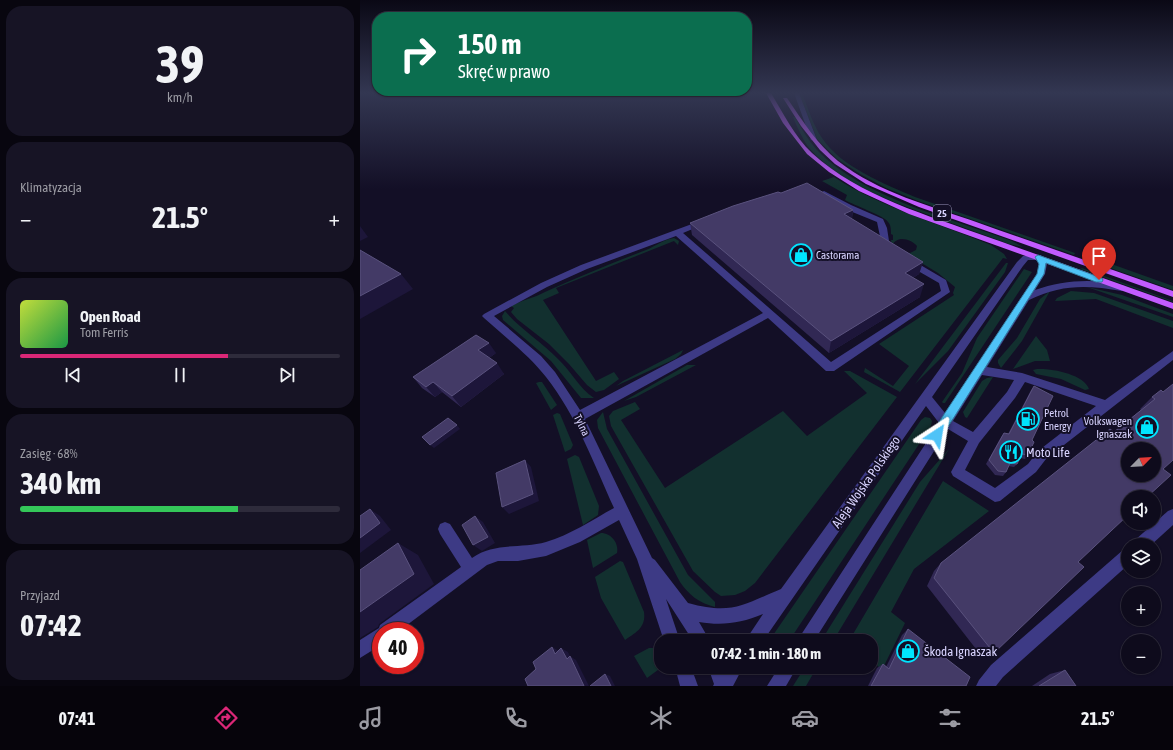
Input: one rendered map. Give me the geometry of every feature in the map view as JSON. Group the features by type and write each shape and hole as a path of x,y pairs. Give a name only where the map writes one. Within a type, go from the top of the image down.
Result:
{"main road":[{"name":"25","path":"788,125 815,159 831,171 873,196 912,212 1173,306"},
{"path":"794,125 800,141"},
{"name":"25","path":"803,125 826,154 845,168 890,193 1173,294"}],"street":[{"path":"808,125 814,140"},
{"path":"710,221 677,232 830,368 946,292 943,282 888,248 883,239 883,227 880,221 848,207 822,192 816,192"},
{"name":"Tylna","path":"670,634 644,557 578,417 551,375 537,359 487,316 522,296 566,274 677,232"},
{"path":"809,634 1024,299 1042,269 1043,263 1038,257 1043,248"},
{"name":"Aleja Wojska Polskiego","path":"758,634 1020,264 1026,258 1038,257"},
{"path":"1024,299 1048,288 1066,284 1097,284 1124,289"},
{"path":"578,417 769,314"},
{"path":"1022,377 1011,396 975,439 957,472 995,496 1032,468 1042,455 1173,355"},
{"path":"978,370 1022,377 1106,405"},
{"path":"926,397 945,422 975,439"},
{"path":"398,622 483,559 498,554 518,554 546,549 563,543 622,511"},
{"path":"1148,538 1173,516"},
{"path":"445,530 470,568"},
{"name":"Tylna","path":"644,557 683,610 698,634"},
{"path":"985,686 997,671 1121,561"},
{"path":"683,610 700,615 720,617 736,616 756,610 786,594"},
{"path":"360,650 372,641"},
{"path":"685,674 689,686"},
{"path":"719,674 724,685"},
{"path":"724,685 731,674"},
{"path":"776,686 784,674"}],"green space":[{"path":"797,125 799,125 817,150 836,167 883,194 935,215 1012,241 1023,247 1009,244 905,206 853,183 822,161 809,148"},
{"path":"812,125 815,125 822,138 840,158 864,174 915,197 1075,253 1074,255 918,201 886,188 837,159 817,139"},
{"path":"834,177 871,198 991,245 1004,254 1007,259 1003,258 900,392 864,372 865,368 893,386 909,366 879,344 954,295 953,293 955,287 938,273 905,253 910,253 916,250 917,246 911,241 901,239 892,245 891,240 893,240 893,235 891,234 890,225 886,220 845,200 847,195 822,181"},
{"path":"674,238 679,241 678,245 674,241 556,288 559,293 543,300 596,381 614,372 619,379 604,390 596,392 587,385 549,344 517,319 511,312 514,308 511,306 515,304"},
{"path":"1089,256 1173,286 1173,290 1087,260"},
{"path":"1006,263 1008,263 1005,272 948,351 915,384"},
{"path":"1082,268 1173,301 1173,302 1080,269"},
{"path":"1024,269 1032,272 945,403 943,403 942,402 962,373 977,338"},
{"path":"1087,287 1122,295 1173,314 1173,317"},
{"path":"1050,291 1022,341 1001,368 998,360 1017,338 1040,299"},
{"path":"1071,291 1094,293 1173,321 1173,328 1096,299 1055,301 1057,298"},
{"path":"505,311 517,324 552,353 594,398 581,398 551,361 503,320 502,316"},
{"path":"1036,336 1047,350 1050,361 1035,361 1013,369"},
{"path":"683,350 675,359 616,386 623,381"},
{"path":"687,365 696,365 636,397 624,401"},
{"path":"1033,370 1058,371 1074,376 1081,379 1089,389 1085,390 1061,379 1036,374"},
{"path":"844,371 850,371 897,397 755,583 745,591 735,595 721,596 693,571 611,426 609,416 613,411 635,402 640,409 621,420 665,488 783,411 807,436 867,393"},
{"path":"993,377 967,418 965,417 963,412 982,381"},
{"path":"542,382 557,405 551,410 536,383"},
{"path":"603,412 607,429 688,575 715,602 715,607 695,598 680,582 598,428 597,420"},
{"path":"557,413 560,414 573,445 571,449 565,452 553,415"},
{"path":"925,417 930,418 932,421 931,426 794,634 774,634 921,420"},
{"path":"949,449 837,634 825,634 920,482"},
{"path":"575,455 579,457 599,506 598,515 583,525 567,459"},
{"path":"943,481 989,511 914,569 891,612 905,623 882,670 878,666 878,634 853,634"},
{"path":"601,533 605,533 614,539 617,546 617,553 593,568 587,540"},
{"path":"620,561 623,562 644,612 644,622 640,629 625,640 601,598 595,577"},
{"path":"649,648 654,648 654,673 647,678 634,656"},
{"path":"801,674 813,674 806,686 793,686"}],"building":[{"name":"Castorama","path":"807,183 853,210 844,214 923,262 905,273 924,284 831,341 690,223 733,206 778,192 781,193"},
{"path":"360,250 401,274 360,296"},
{"path":"476,335 489,343 478,350 497,363 452,396 433,382 426,387 413,377"},
{"path":"1173,384 1173,460 1163,469 1171,475 1155,490 1121,490 1121,522 1078,562 1084,567 994,653 934,578 941,563 1110,429 1114,432 1155,399 1152,397 1161,390 1163,392"},
{"path":"1034,386 1053,396 1032,440 1034,442 1028,455 1022,454 1017,464 1010,463 1006,472 998,471 989,460 1004,433 1009,434"},
{"path":"448,418 457,425 430,445 422,437"},
{"path":"525,460 533,494 502,507 496,473"},
{"path":"370,509 380,523 360,538 360,516"},
{"path":"475,516 488,537 473,545 462,525"},
{"path":"398,543 414,574 360,612 360,570"},
{"name":"Škoda Ignaszak","path":"908,629 970,677 966,686 871,686 883,664 889,669"},
{"path":"552,647 555,654 561,648 567,659 570,656 584,686 528,686 525,679 536,669 533,662"},
{"path":"1065,670 1076,686 1039,686"},
{"path":"605,674 611,686 590,686"}],"place":[{"name":"Castorama","path":"801,255"},
{"name":"Petrol Energy","path":"1028,419"},
{"name":"Volkswagen Ignaszak","path":"1147,427"},
{"name":"Moto Life","path":"1011,452"},
{"name":"Škoda Ignaszak","path":"908,651"}],"route":[{"path":"937,435 1040,274 1043,263 1038,257 1099,280"}]}
